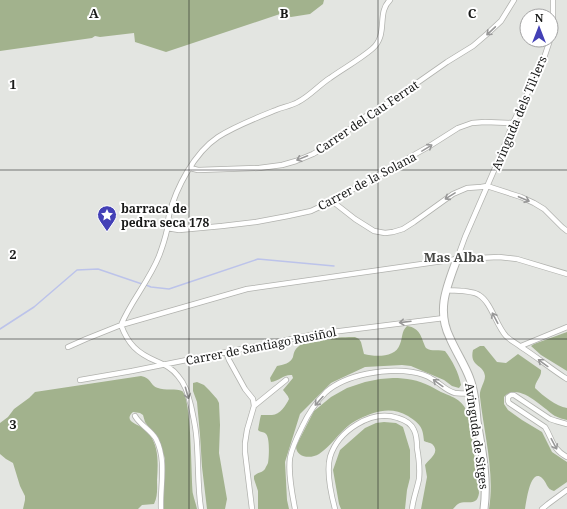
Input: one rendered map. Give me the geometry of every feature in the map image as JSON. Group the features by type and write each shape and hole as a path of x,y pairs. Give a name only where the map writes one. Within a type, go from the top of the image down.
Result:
{"street":[{"path":"201,509 196,434 184,382 171,368 147,358 137,351 126,337 121,325 126,313 159,257 176,193 183,179 200,154 217,138 242,125 298,102 373,49 380,41 383,11 390,0"},
{"name":"Carrer del Cau Ferrat","path":"190,168 198,170 259,168 282,165 313,154 335,141 362,118 394,99 473,46 501,22 514,0"},
{"name":"Avinguda dels Til·lers","path":"487,186 513,123 543,61 547,48"},
{"name":"Carrer de la Solana","path":"167,228 179,230 256,222 311,211 332,201 428,147 458,128 472,123 513,123"},
{"path":"332,201 355,219 374,231 385,233 402,229 453,194 467,188 481,188 487,186 534,203 544,209 567,231"},
{"name":"Avinguda de Sitges","path":"484,509 486,495 474,393 465,368 449,337 444,318 444,307 446,290 457,259 487,186"},
{"path":"68,347 121,325 248,289 457,259 499,257 516,260 567,274"},
{"path":"446,290 479,294 489,306 506,336 567,379"},
{"name":"Carrer de Santiago Rusiñol","path":"80,380 316,334 444,318"},
{"path":"521,346 567,327"},
{"path":"226,352 229,360 253,400 254,406 245,443 252,509"},
{"path":"295,509 290,479 290,458 295,440 306,417 313,407 332,388 366,374 397,370 426,376 450,391 456,393 474,393"},
{"path":"254,406 286,380"},
{"path":"567,424 550,419 514,395 508,397 509,403 545,427 549,433 553,446 567,457"},
{"path":"335,509 329,467 335,447 350,429 362,421 372,417 386,415 403,419 412,426 416,435 420,469 412,509"},
{"path":"135,416 138,422 155,438 162,457 161,509"},
{"path":"545,427 550,419"},
{"path":"542,509 567,490"}],"green space":[{"path":"0,0 324,0 323,4 310,14 291,17 280,14 166,52 135,42 134,33 100,37 95,36 92,38 0,51"},
{"path":"407,326 418,331 426,348 445,351 459,376 461,385 459,388 411,366 402,365 365,367 331,383 300,414 285,462 287,500 289,509 258,509 258,491 254,476 265,469 268,463 269,453 267,436 265,433 258,430 261,415 275,415 282,409 289,399 283,390 293,378 292,375 289,375 271,382 270,378 277,366 289,362 297,348 304,343 326,338 355,337 361,342 364,354 379,356 390,354 398,349 402,335"},
{"path":"567,332 567,371 541,355 531,346"},
{"path":"480,346 484,346 497,362 506,363 518,354 541,370 535,388 558,405 567,408 567,420 555,416 537,402 523,394 516,392 510,393 504,397 504,404 508,410 542,432 552,452 567,462 567,482 554,491 549,489 542,478 538,476 534,478 529,488 525,509 489,509 491,481 490,467 480,397 480,391 485,376 482,369 473,360 472,356 473,350"},
{"path":"141,376 147,378 155,387 182,391 185,397 188,408 193,494 197,509 164,509 163,485 165,459 159,441 145,422 143,415 133,412 130,415 130,420 148,432 155,445 158,462 157,492 154,504 142,505 138,509 23,509 25,496 20,486 13,463 0,454 0,423 35,392"},
{"path":"403,378 421,382 456,399 466,409 470,421 479,493 478,498 474,502 457,504 453,509 421,509 427,477 425,465 435,453 435,448 431,443 424,441 422,429 415,421 402,413 395,411 389,410 377,412 355,421 344,429 327,448 316,456 308,457 298,453 296,446 314,411 331,397 347,388 365,382"},
{"path":"197,382 204,385 219,403 219,453 227,499 225,509 207,509 197,402 193,391 193,383"},
{"path":"376,423 396,423 403,427 410,450 410,478 405,509 341,509 333,470 340,450 365,428"}],"waterway":[{"path":"146,285 169,289 258,259 334,266"},
{"path":"0,329 34,307 77,270 98,269 142,284"}],"place":[{"name":"barraca de pedra seca 178","path":"107,232"}],"district":[{"name":"Mas Alba","path":"454,257"}]}
